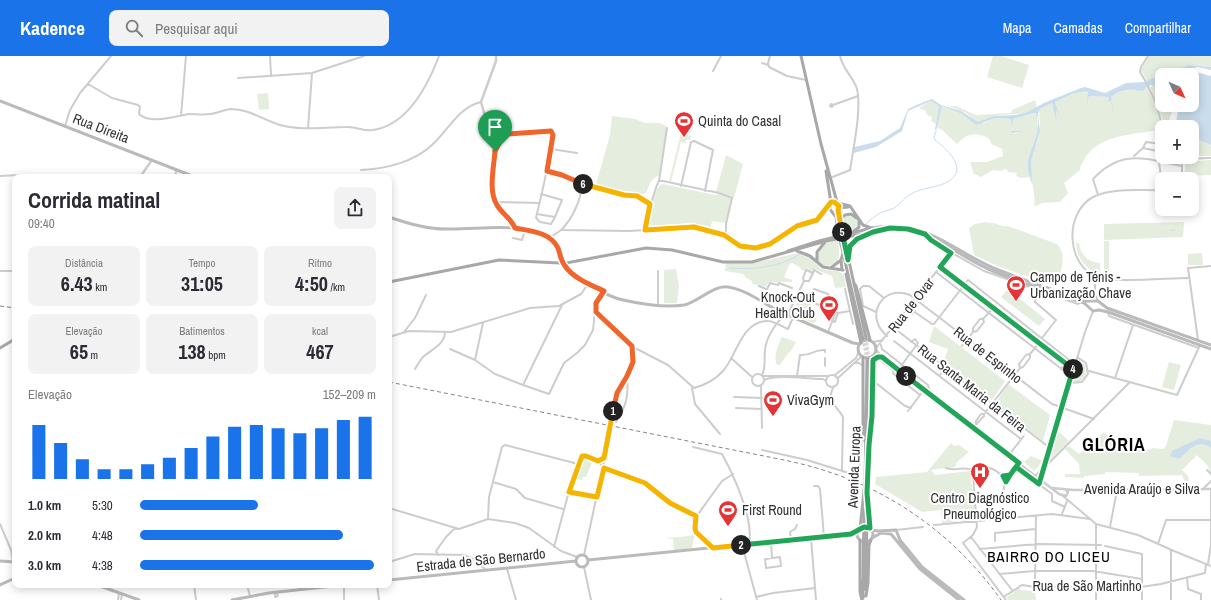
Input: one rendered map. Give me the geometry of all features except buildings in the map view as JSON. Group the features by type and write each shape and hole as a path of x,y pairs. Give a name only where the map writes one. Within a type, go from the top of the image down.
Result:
{"main road":[{"path":"800,56 829,178 837,203 843,244 848,260 864,338 843,252 843,244"},
{"name":"Rua Direita","path":"0,101 187,174"},
{"path":"821,144 831,196 830,204 840,228"},
{"path":"824,213 830,204 837,203 850,206 863,225 873,230"},
{"path":"824,213 848,206 858,219 859,225 857,229 845,234"},
{"path":"840,228 841,219 845,215 851,214 858,219"},
{"path":"392,218 445,229 515,228 550,238 558,250 564,265 573,274 588,284 622,300 658,304 684,304 712,291 727,287 742,290 787,318 789,314"},
{"path":"776,256 803,245 845,234 900,225 922,230 997,270 1085,301 1098,301 1101,305 1107,308 1211,349"},
{"path":"392,281 499,260 560,263 646,248 672,250 733,262 752,262 826,241 873,230 900,228 925,234 995,272 1081,302 1093,310 1108,312 1200,344 1211,345"},
{"path":"848,260 849,249 853,242 873,230"},
{"path":"817,262 817,252 826,241"},
{"path":"790,252 801,251 810,256 823,267 832,267 843,270"},
{"path":"843,252 841,260 843,270 852,291"},
{"path":"832,267 841,260"},
{"path":"846,274 860,343 859,350"},
{"path":"852,281 856,286 872,341 876,349 870,360 872,435 867,444"},
{"path":"1090,307 1092,301"},
{"path":"1099,310 1101,305"},
{"path":"783,315 786,311 789,314 853,343 872,341"},
{"path":"0,348 12,341"},
{"path":"853,343 863,356 863,425 867,444"},
{"path":"863,356 868,358 873,356"},
{"path":"870,360 880,357"},
{"name":"Avenida Europa","path":"864,599 865,508 870,360"},
{"path":"864,599 868,587 869,545 872,539 866,492"},
{"path":"864,599 860,592 859,530 866,492"},
{"path":"588,560 851,534 864,527 878,532 896,530 899,534 900,540 922,567 964,600"},
{"path":"851,534 867,542 877,534 885,532 895,537 920,569 959,600"},
{"path":"895,537 899,534"},
{"path":"584,555 588,560 587,565 584,567 578,566 576,561 577,557 584,555"},
{"path":"0,561 12,562"},
{"name":"Estrada de São Bernardo","path":"392,580 576,561"},
{"path":"0,585 12,579"},
{"path":"109,588 120,594 139,600"},
{"path":"232,600 267,593 277,595 320,588"}],"street":[{"path":"65,126 70,110 80,93 111,56"},
{"path":"181,116 186,56"},
{"path":"270,56 271,75"},
{"path":"238,78 312,73 364,56"},
{"path":"88,84 112,98 138,105 140,107 139,114 143,117 164,119 210,114 227,110 240,110 280,125 308,128 348,126 373,131 394,121 415,103 439,56"},
{"path":"496,56 494,67 481,102 495,151 493,190 496,202 510,219 515,228"},
{"path":"713,71 721,56"},
{"path":"768,65 770,56"},
{"path":"829,178 850,170 858,99 856,86 841,62 840,56"},
{"path":"1148,56 1141,67 1140,72 1146,80 1160,120"},
{"path":"762,63 787,76 806,80"},
{"path":"308,128 312,73"},
{"path":"833,105 858,96"},
{"path":"853,98 858,99"},
{"path":"361,170 392,165 424,152 433,145 467,106 481,102"},
{"path":"645,230 650,204 659,181 667,128"},
{"path":"495,151 502,138 507,134 541,130 551,131 551,149 536,218 540,222 551,224 562,200 542,194"},
{"path":"681,186 691,142 694,141 713,150 705,191"},
{"path":"1098,195 1093,179 1104,167 1134,156 1148,142 1155,143"},
{"path":"1143,148 1155,151"},
{"path":"551,149 577,153"},
{"path":"1134,156 1155,161"},
{"path":"1199,158 1211,158"},
{"path":"142,174 152,160"},
{"path":"1171,164 1182,166 1182,172"},
{"path":"175,174 177,170"},
{"path":"547,171 562,175 583,184 624,195 637,196 650,204"},
{"path":"0,176 12,175"},
{"path":"659,181 732,198 726,224 726,237"},
{"path":"550,238 562,230 581,199 583,184"},
{"path":"1155,190 1111,192 1098,195 1082,206 1076,216 1073,229 1075,254 1086,270 1095,276 1110,280 1188,278"},
{"path":"496,202 540,203"},
{"path":"562,230 629,231 694,227 726,237 740,246 756,248 770,244 802,224 815,221 824,213"},
{"path":"537,214 555,217"},
{"path":"512,238 522,240 525,230"},
{"path":"925,234 931,240 951,253 994,275 1078,304 1081,302"},
{"name":"Rua de Ovar","path":"876,349 894,328 951,253"},
{"path":"1089,371 1155,391 1177,395 1200,344 1188,278 1188,268 1211,266"},
{"path":"940,267 1065,364 1074,369"},
{"path":"789,314 804,281 803,278 806,270 813,273"},
{"path":"804,281 809,281 814,270 821,274"},
{"path":"0,271 12,271"},
{"path":"658,271 658,304"},
{"path":"936,272 1068,374"},
{"path":"1092,301 1095,294 1095,276"},
{"path":"909,308 932,324 968,280 1068,358 1061,369"},
{"path":"768,306 770,301 763,298 766,289 771,282 778,285 779,283 792,288"},
{"path":"392,336 404,332 445,332 483,323 530,308 562,305 581,294 588,284"},
{"path":"759,286 766,289"},
{"path":"876,312 863,306 860,289 863,286 869,286 884,298"},
{"path":"810,301 814,289 828,294 832,304 830,310"},
{"path":"845,289 853,324"},
{"path":"1037,290 1035,302 1055,318 1055,322 1042,338"},
{"path":"450,349 475,360 495,374 549,394 564,363 585,345 593,330 596,303 604,291"},
{"path":"887,336 877,324 876,312 884,298 892,293 901,293 916,299"},
{"path":"1095,294 1098,301"},
{"path":"404,332 415,317 426,295"},
{"path":"798,296 837,313 850,312"},
{"name":"Rua de Espinho","path":"916,299 1052,404 1094,419"},
{"path":"523,385 562,305"},
{"path":"973,332 973,328 979,320 983,319 993,308"},
{"path":"1039,484 1077,357 1093,310"},
{"path":"907,311 912,314 915,311"},
{"path":"596,312 632,346 668,365 692,388 695,404 720,434"},
{"path":"1108,312 1109,316 1200,344"},
{"path":"828,332 832,321 835,322 837,313"},
{"path":"764,380 762,376 764,370 765,348 776,323 783,315"},
{"path":"962,346 973,332 976,332 984,322 983,319"},
{"path":"692,388 702,386 716,378 731,358 738,342 752,328 765,321 776,323 788,329 792,320"},
{"path":"1014,324 1018,320"},
{"path":"475,360 483,323"},
{"path":"1115,378 1133,324"},
{"name":"Rua Santa Maria da Feira","path":"894,328 1026,432 1050,448"},
{"path":"415,369 422,358 442,342 445,338 445,332"},
{"name":"Rua de Ovar","path":"872,341 880,342 884,339"},
{"path":"894,341 1022,438 1009,455"},
{"path":"1020,368 1019,364 1039,343"},
{"path":"881,344 882,349 928,385 929,389 920,395 908,411"},
{"path":"916,345 902,365 893,373 920,395"},
{"path":"598,461 604,458 613,414 619,394 633,362 632,346"},
{"path":"797,376 800,355 810,355 818,349 825,350 825,352"},
{"path":"876,349 880,357 896,370 1009,455 1096,524 1138,535 1211,566"},
{"path":"762,428 761,386 764,380 768,378 835,375 856,358 859,350"},
{"path":"973,428 978,418 984,414 1014,375 1030,358 1030,354"},
{"path":"842,470 843,417 832,404 832,390 837,384 838,379 863,356"},
{"path":"873,356 880,357"},
{"path":"1077,357 1086,363 1089,371"},
{"path":"731,358 752,376"},
{"path":"825,358 825,366"},
{"path":"896,370 878,360 876,363 876,383 905,406 911,408"},
{"path":"854,364 859,362 864,369"},
{"path":"939,375 945,368"},
{"path":"764,370 769,376"},
{"path":"1070,383 1082,382 1089,371"},
{"path":"752,376 756,374 762,376 823,379 832,390"},
{"path":"835,375 838,379"},
{"path":"616,422 624,411 628,398 627,376"},
{"path":"752,376 751,381 753,385 761,386"},
{"path":"826,381 828,376"},
{"path":"1048,464 1129,383"},
{"path":"734,397 762,398"},
{"path":"736,408 762,409"},
{"path":"762,450 807,460 852,474 856,473 859,469 860,438 863,425"},
{"path":"584,555 604,468 608,439"},
{"path":"488,519 489,497 502,447 505,445 578,464"},
{"path":"693,447 722,454 733,474 743,501 749,532 749,544"},
{"path":"554,547 578,464 584,455 598,461 604,468 645,483 670,503 696,516"},
{"path":"976,501 998,499 1003,493 1010,475 1019,463"},
{"path":"1016,467 1052,494 1052,501 1065,507"},
{"path":"946,468 951,470 970,468 974,471"},
{"path":"974,471 978,468 990,468 1003,476 1006,482"},
{"path":"1036,476 1044,468"},
{"path":"1207,470 1211,474"},
{"path":"974,471 973,475 978,521 976,531 963,543 1005,596 1006,600"},
{"path":"713,548 696,532 696,516 722,481 733,474"},
{"path":"1003,476 1010,475"},
{"path":"1203,489 1211,481"},
{"path":"493,482 516,489 525,498 564,509"},
{"path":"814,486 818,486 820,489 824,537"},
{"name":"Avenida Araújo e Silva","path":"1051,488 1064,490 1211,489"},
{"path":"1207,564 1211,545 1211,489"},
{"path":"1062,496 1060,492 1064,490 1067,494 1068,501 1062,514"},
{"name":"Avenida Araújo e Silva","path":"1062,496 1074,490"},
{"path":"1110,527 1117,490"},
{"path":"569,492 597,497"},
{"path":"392,509 455,528 488,519 516,523 529,528 554,547 577,557"},
{"path":"934,525 1062,514 1082,519 1090,519"},
{"path":"1082,519 1084,514"},
{"path":"1035,587 1036,516"},
{"path":"1158,544 1166,520 1211,520"},
{"path":"0,524 12,554"},
{"path":"1096,524 1096,600"},
{"path":"791,540 790,532 795,529 797,525"},
{"path":"896,530 923,527"},
{"path":"438,554 436,551 439,546 455,528"},
{"path":"995,541 995,533 1036,529"},
{"name":"Rua de São Martinho","path":"970,537 1012,590 1022,585 1035,587 1142,587 1172,582 1204,573 1207,564"},
{"path":"811,538 816,600"},
{"path":"771,542 772,558"},
{"path":"979,549 1036,544 1101,545"},
{"path":"742,545 756,598 773,593 815,588"},
{"path":"1105,546 1141,553 1142,600"},
{"path":"1171,550 1171,600"},
{"path":"392,561 415,554 464,556 474,560 486,571"},
{"path":"780,557 780,566 766,568 765,559 772,558 780,557"},
{"path":"584,567 591,600"},
{"path":"507,569 516,600"},
{"path":"999,574 1035,571 1096,571 1142,580"},
{"path":"1187,577 1188,589 1199,592 1201,594 1200,600"},
{"path":"194,588 196,600"},
{"path":"248,588 250,596"},
{"path":"344,588 344,600"},
{"path":"377,588 379,600"},
{"path":"1005,596 1012,590"},
{"path":"120,594 120,600"},
{"path":"277,595 279,600"}],"green space":[{"path":"993,56 1001,56 1029,65 1022,88 987,77"},
{"path":"1149,56 1211,56 1211,67 1189,65 1181,68 1155,68 1155,78 1147,81 1141,70"},
{"path":"1155,85 1155,100 1150,86 1153,87"},
{"path":"1148,87 1155,105 1155,112 1158,112 1160,118 1160,120 1155,120 1155,130 1113,138 1095,147 1088,153 1080,170 1064,183 1068,193 1060,202 1042,203 1036,206 1034,205 1034,192 1030,169 1031,159 1040,130 1040,109 1052,103 1057,125 1056,110 1058,113 1055,102 1067,96 1079,92 1088,92 1088,101 1089,96 1109,97 1107,102 1111,101 1111,97 1125,89 1140,90"},
{"path":"268,93 269,109 259,110 257,94"},
{"path":"1035,100 1037,108 1032,111 1002,115 978,123 966,113 949,106 956,106 976,115 1011,113 1012,110"},
{"path":"931,101 939,106 936,124 931,121 932,117 927,115 926,111 919,108"},
{"path":"941,106 962,114 973,122 984,123 996,118 1011,119 1012,134 1018,132 1012,131 1013,119 1037,113 1038,129 1035,146 1028,161 1030,177 1021,178 1016,176 1017,173 1007,172 1008,170 1004,169 1002,171 993,170 981,177 974,174 970,162 987,162 1003,156 1002,149 993,145 988,138 975,134 967,136 957,144 941,129 937,128"},
{"path":"1159,112 1172,112 1169,120 1162,119"},
{"path":"612,116 635,119 645,123 659,123 665,125 667,128 659,175 651,181 646,193 640,195 627,195 595,188 610,135"},
{"path":"681,133 691,136 690,140 686,140 686,143 681,142 671,182 669,181"},
{"path":"1199,140 1211,145 1211,156 1199,156"},
{"path":"726,155 743,164 734,198 716,192"},
{"path":"1211,160 1211,175 1199,175 1199,172 1185,172 1185,164 1199,164 1199,161"},
{"path":"663,184 715,195 718,194 731,199 726,223 712,221 711,227 693,223 647,226 646,221 650,204 657,189"},
{"path":"848,215 856,219 858,224 853,230 844,233 842,220"},
{"path":"986,222 1008,226 1057,244 1063,259 1056,286 1000,267 974,255 969,228 975,224"},
{"path":"1184,222 1183,237 1104,240 1104,224"},
{"path":"837,239 839,254 836,262 829,266 823,266 818,261 820,249 825,244"},
{"path":"1104,241 1109,241 1109,277 1104,276"},
{"path":"1076,243 1079,243 1081,251 1085,257 1100,263 1100,275 1090,270 1080,259"},
{"path":"798,253 810,257 821,269 838,271 844,275 846,287 835,288 832,276 814,269 812,271 806,269 803,271 792,263 789,265 784,277 792,280 792,282 769,282 766,287 752,284 752,281 745,277 744,274 725,271 726,263 759,262"},
{"path":"1202,253 1203,265 1188,265 1188,254"},
{"path":"676,269 679,286 677,303 664,303 664,270"},
{"path":"1008,289 1045,319 1039,326 1001,297"},
{"path":"800,298 811,304 807,312 816,317 816,322 813,323 798,317 800,311 794,310 798,299"},
{"path":"934,326 1005,381 992,400 949,368 947,364 943,363 948,349 929,342"},
{"path":"782,337 796,342 790,353 789,352 780,365 777,365 776,355"},
{"path":"1079,360 1085,365 1086,376 1080,382 1073,382"},
{"path":"1169,362 1181,365 1174,390 1162,387"},
{"path":"1008,384 1050,415 1043,441 995,404"},
{"path":"1174,420 1211,425 1211,472 1208,468 1209,467 1197,455 1182,470 1188,476 1190,486 1187,486 1182,475 1139,476 1139,473 1105,472 1105,474 1084,476 1084,478 1065,477 1065,474 1080,474 1079,464 1065,449 1069,446 1079,454 1104,432 1111,441 1145,451 1153,448 1163,449 1166,446"},
{"path":"1058,431 1069,441 1049,461"},
{"path":"951,443 954,446 959,445 969,452 957,462 955,467 931,470 935,475 970,471 976,520 963,521 960,518 955,522 942,523 941,510 922,512 875,484 876,477 927,472"},
{"path":"585,456 593,460 586,477 583,477 582,480 574,478 583,457"},
{"path":"1031,456 1043,461 1034,471 1024,462"},
{"path":"693,533 695,534 692,548 674,551 673,539 665,538 691,536"},
{"path":"1020,587 1020,590 1035,591 1036,600 1008,600 1007,597"}],"water":[{"path":"1189,65 1211,67 1211,70 1197,67 1181,68"},
{"path":"1199,73 1211,76 1211,145 1199,140 1199,120 1176,120 1178,112 1199,112"},
{"path":"1155,77 1155,85 1153,87 1152,85 1146,87 1143,91 1130,90 1119,92 1111,97 1113,99 1111,98 1115,120 1111,101 1107,102 1109,97 1089,96 1087,105 1088,92 1075,93 1055,102 1059,115 1056,110 1057,125 1052,103 1040,109 1038,114 1040,131 1031,161 1032,184 1028,164 1036,138 1038,117 1035,113 1013,119 1012,131 1022,131 1013,133 1010,136 1012,133 1011,119 996,118 976,125 962,114 942,106 936,131 935,129 939,106 931,101 908,111 902,131 876,147 854,153 854,147 880,141 900,128 908,109 932,99 941,105 961,111 978,122 994,116 1016,115 1027,112 1046,102 1085,87 1105,93 1126,83 1145,82"},
{"path":"1200,438 1211,441 1211,448 1202,444 1194,446 1179,459 1170,456 1172,451"}],"waterway":[{"path":"866,224 880,213 895,207 911,194 945,183 955,176 957,171 954,159 950,153 935,140 934,138 936,131"},
{"path":"1170,230 1175,230"},
{"path":"729,268 766,267 784,262 800,254"}],"tunnel":[{"path":"866,338 869,359"},
{"path":"863,339 867,359"}],"railway":[{"path":"0,306 12,308"},
{"path":"392,383 779,459 802,464 852,480 901,505 924,521 965,557 1001,600"}],"place":[{"name":"Quinta do Casal","path":"684,138"},
{"name":"Campo de Ténis - Urbanização Chave","path":"1016,302"},
{"name":"Knock-Out Health Club","path":"829,322"},
{"name":"VivaGym","path":"773,417"},
{"name":"Centro Diagnóstico Pneumológico","path":"980,489"},
{"name":"First Round","path":"728,527"}],"district":[{"name":"GLÓRIA","path":"1114,444"},
{"name":"BAIRRO DO LICEU","path":"1049,556"}],"route":[{"path":"495,151 493,190 494,199 497,206 509,217 515,228 538,233 550,238 555,244 564,265 569,271 588,284 604,291 596,303 596,312 598,312 632,346 633,362 617,393 604,458 598,461 584,455 582,456 572,480 569,492 597,497 604,468 645,483 670,503 683,511 694,514 696,516 696,532 712,545 713,548 851,534 864,527 870,528 870,506 867,493 869,445 872,435 873,360 878,357 882,357 1019,463 1017,466 1010,475 1006,482 1003,476 1007,477 1010,475 1016,467 1039,484 1074,369 1065,364 940,267 951,253 931,240 925,234 900,228 890,228 873,232 853,242 849,249 848,260 841,229 838,210 839,206 837,202 831,202 824,213 817,220 797,226 767,246 756,248 740,246 724,235 694,227 687,226 645,230 645,221 650,204 637,196 624,195 583,184 562,175 547,171 553,135 551,131 541,130 507,134 502,138 495,151"}]}
